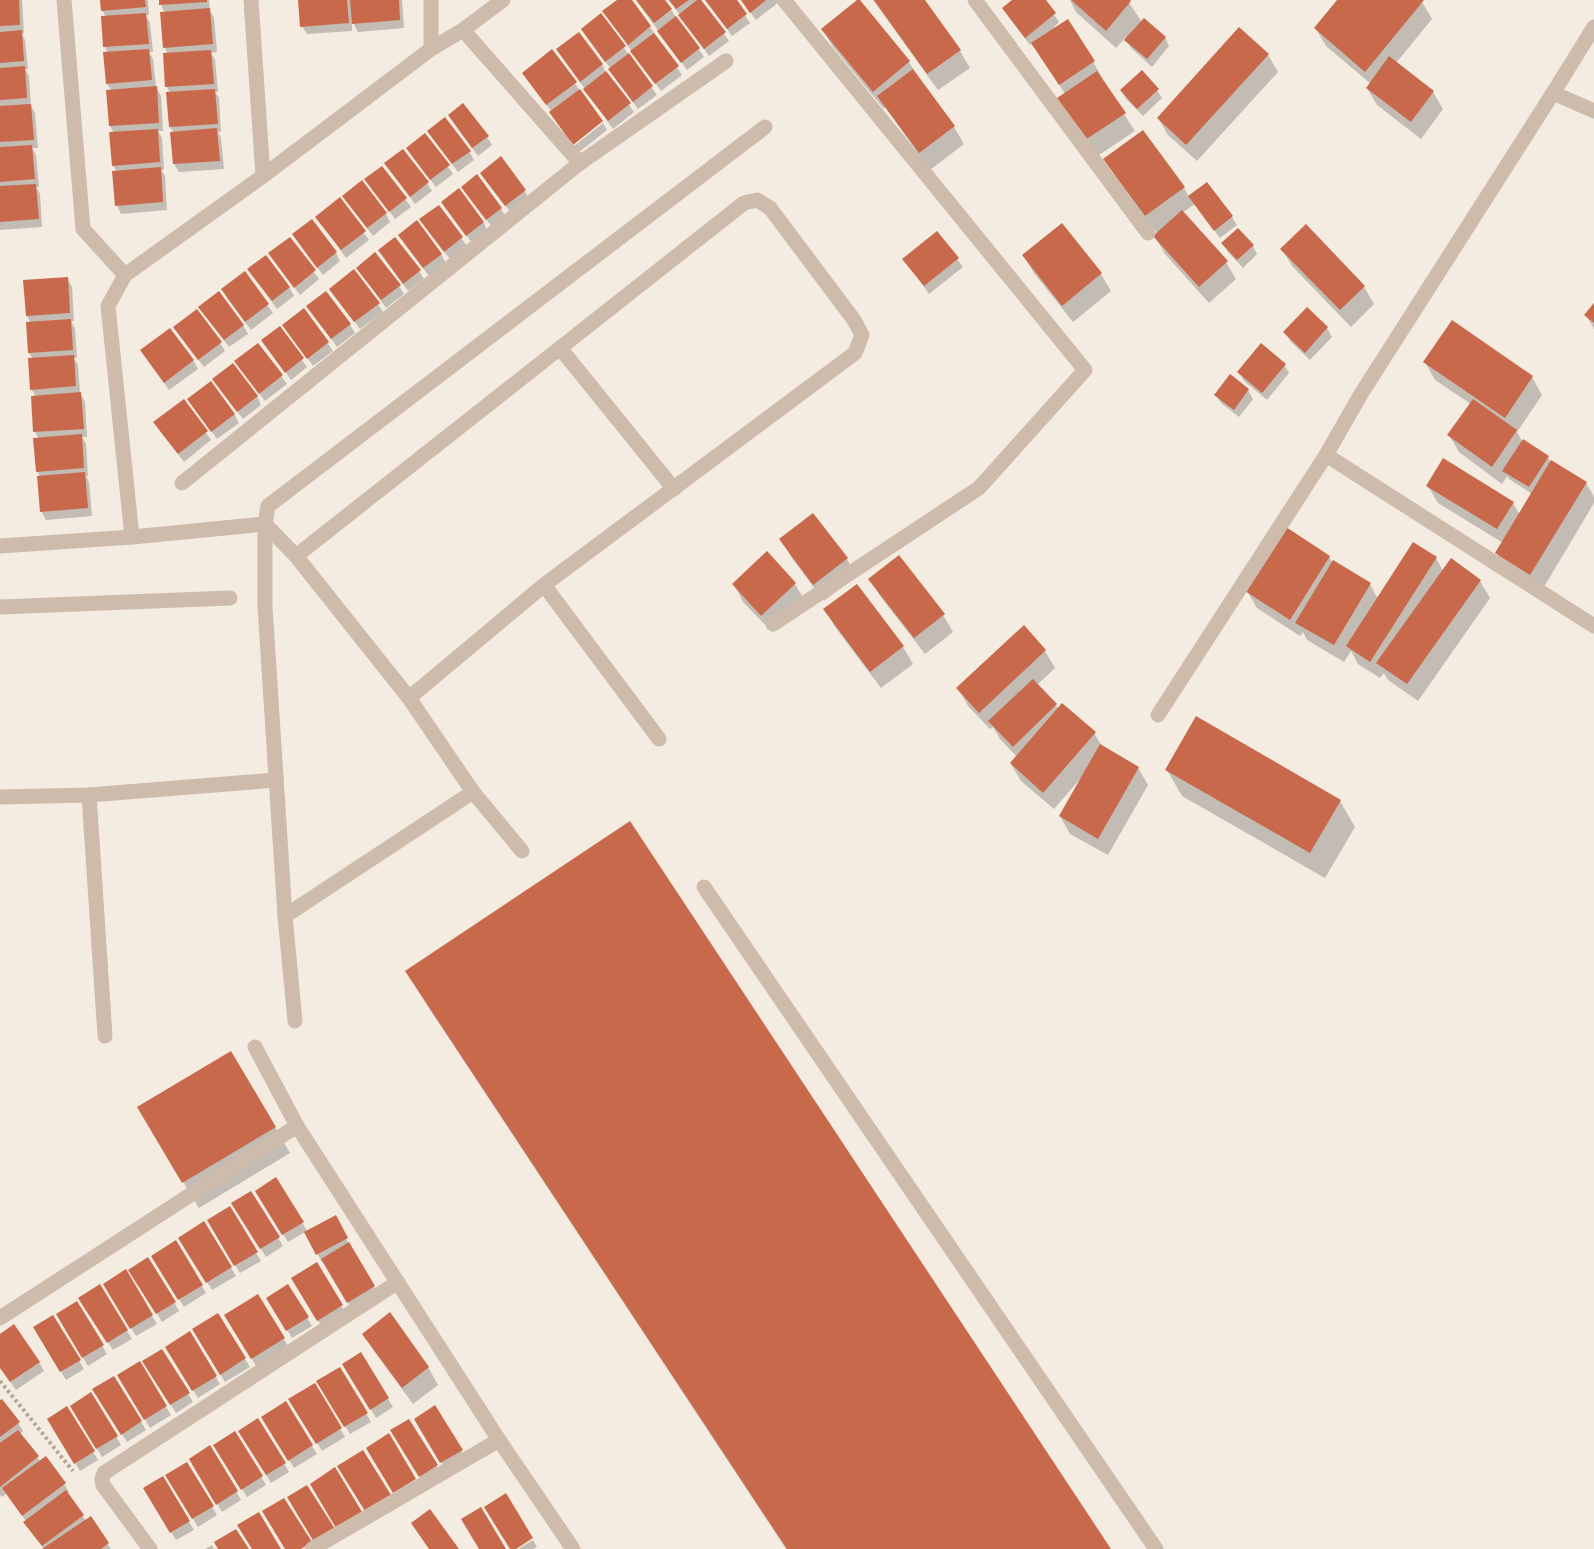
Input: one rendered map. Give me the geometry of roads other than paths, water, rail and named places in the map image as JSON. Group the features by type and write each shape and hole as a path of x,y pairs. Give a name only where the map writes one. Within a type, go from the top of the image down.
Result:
{"street":[{"path":"64,0 83,229 125,275"},
{"path":"251,0 263,176"},
{"path":"431,0 431,49"},
{"path":"132,537 108,306 125,275 263,176 431,49 463,30 503,0"},
{"path":"773,624 979,488 1085,370 784,0"},
{"path":"975,0 1148,233"},
{"path":"1158,715 1326,455 1361,394 1594,27"},
{"path":"463,30 580,163"},
{"path":"182,483 580,163 726,61"},
{"path":"1554,93 1594,111"},
{"path":"296,1021 285,915 265,607 265,525 268,506 765,127"},
{"path":"296,556 744,203 757,200 771,208 854,320 861,335 855,352 544,585 410,698"},
{"path":"560,348 674,489"},
{"path":"1326,455 1594,626"},
{"path":"0,546 265,525"},
{"path":"265,525 296,556 410,698 473,792 522,851"},
{"path":"544,585 659,739"},
{"path":"0,608 230,597"},
{"path":"0,797 89,795 276,780"},
{"path":"285,915 473,792"},
{"path":"89,795 105,1036"},
{"path":"704,887 1156,1549"},
{"path":"255,1047 297,1126 499,1440 573,1549"},
{"path":"0,1318 297,1126"},
{"path":"150,1549 104,1485 102,1479 104,1473 398,1282"},
{"path":"312,1549 499,1440"}]}
